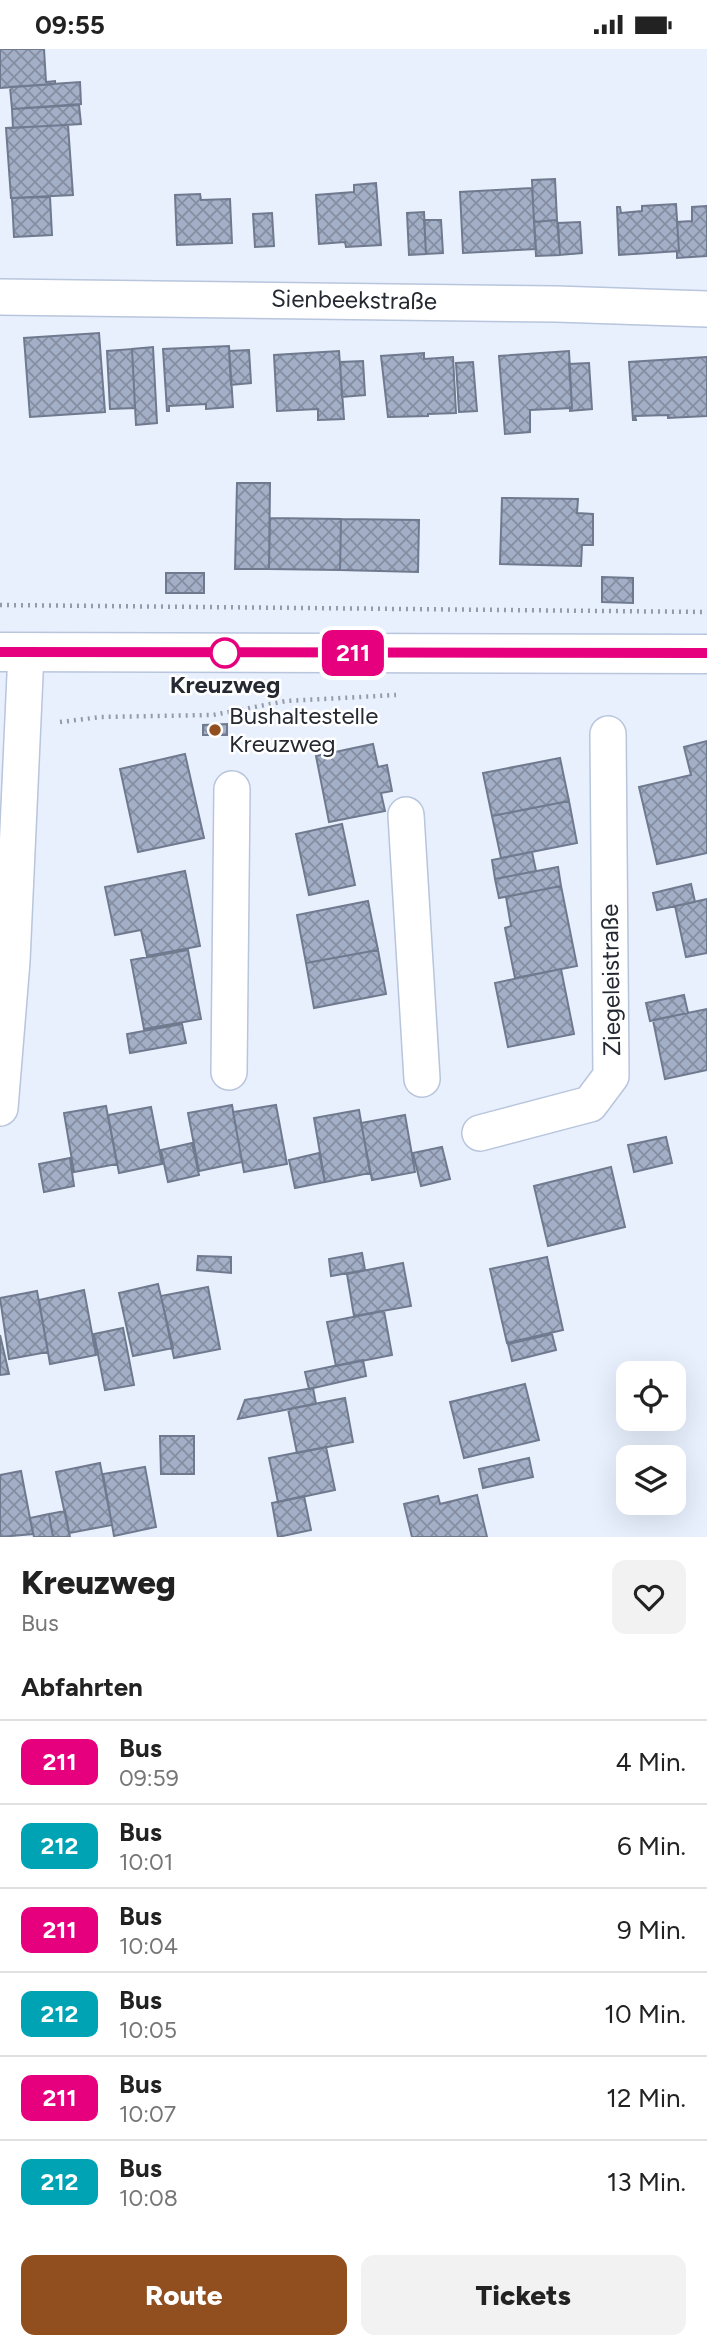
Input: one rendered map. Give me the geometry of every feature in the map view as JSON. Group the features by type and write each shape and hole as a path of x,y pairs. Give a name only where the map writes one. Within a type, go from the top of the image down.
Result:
{"main road":[{"path":"13,652 707,653"}],"street":[{"name":"Sienbeekstraße","path":"0,297 528,303 707,309"},
{"path":"0,1108 6,961 22,726 13,652"},
{"name":"Ziegeleistraße","path":"480,1133 590,1104 611,1076 608,734"},
{"path":"229,1072 232,789"},
{"path":"406,815 422,1079"}],"path":[{"path":"0,605 707,612"},
{"path":"22,726 101,717 213,715 286,701 400,694"}],"building":[{"path":"0,49 44,49 46,82 55,81 55,84 0,88"},
{"path":"80,82 81,104 12,109 10,87"},
{"path":"79,105 81,124 13,128 12,109"},
{"path":"68,125 73,195 11,198 6,128"},
{"path":"555,179 557,220 534,222 532,180"},
{"path":"376,183 381,245 346,247 345,242 319,244 316,195 354,192 354,185"},
{"path":"532,188 536,249 463,253 460,192"},
{"path":"200,194 201,200 230,199 232,243 177,245 175,195"},
{"path":"50,197 52,235 14,237 12,198"},
{"path":"676,204 679,251 619,255 617,207 620,207 621,213 642,211 642,206"},
{"path":"707,206 707,256 677,258 677,222 692,221 692,207"},
{"path":"424,212 426,254 409,255 407,213"},
{"path":"272,213 274,246 255,247 253,214"},
{"path":"424,220 441,220 443,253 426,254"},
{"path":"557,220 560,255 536,256 534,222"},
{"path":"580,222 582,253 560,255 558,223"},
{"path":"99,333 105,412 30,417 24,338"},
{"path":"229,346 233,407 206,409 206,404 169,406 167,411 163,349"},
{"path":"153,347 157,423 136,425 132,349"},
{"path":"132,349 135,408 110,409 107,351"},
{"path":"249,350 251,383 231,385 229,351"},
{"path":"339,351 344,419 318,420 318,409 277,411 274,355"},
{"path":"569,351 572,408 530,410 530,432 505,434 499,356"},
{"path":"424,353 424,359 453,357 456,413 388,417 381,356"},
{"path":"707,357 707,416 635,416 636,420 633,420 629,362"},
{"path":"363,361 365,395 342,397 340,362"},
{"path":"473,362 477,411 459,412 456,363"},
{"path":"589,363 592,409 570,411 569,364"},
{"path":"237,483 270,483 269,569 235,569"},
{"path":"502,498 578,499 577,513 593,514 593,545 582,545 581,566 500,564"},
{"path":"270,518 341,519 340,570 269,569"},
{"path":"341,519 419,520 418,572 340,570"},
{"path":"166,573 204,573 204,593 166,593"},
{"path":"602,577 633,578 633,603 602,602"},
{"name":"Bushaltestelle Kreuzweg","path":"227,724 227,735 203,735 203,725"},
{"path":"707,741 707,853 657,864 639,787 691,775 684,747"},
{"path":"373,744 378,767 387,765 392,791 381,793 385,811 329,822 316,756"},
{"path":"185,754 204,838 138,852 120,769"},
{"path":"560,758 569,801 492,816 483,773"},
{"path":"569,801 577,843 501,858 492,816"},
{"path":"342,824 355,885 309,895 296,834"},
{"path":"532,852 536,871 495,879 492,860"},
{"path":"558,867 561,886 499,898 495,879"},
{"path":"185,871 200,946 147,956 141,930 115,935 105,887"},
{"path":"691,884 695,902 657,910 653,893"},
{"path":"561,886 577,966 515,978 505,928 511,926 506,897"},
{"path":"707,899 707,953 686,957 675,906"},
{"path":"368,901 378,950 306,963 297,915"},
{"path":"188,950 201,1019 144,1029 131,960"},
{"path":"378,950 386,994 314,1008 306,963"},
{"path":"561,969 574,1034 508,1047 495,983"},
{"path":"684,995 688,1013 650,1021 646,1003"},
{"path":"707,1009 707,1070 665,1079 653,1020"},
{"path":"182,1024 186,1043 130,1053 127,1034"},
{"path":"232,1105 242,1162 199,1171 188,1113"},
{"path":"276,1105 287,1164 244,1172 233,1112"},
{"path":"106,1106 117,1164 74,1172 64,1113"},
{"path":"151,1107 162,1164 119,1173 108,1115"},
{"path":"359,1110 370,1173 325,1182 314,1118"},
{"path":"405,1115 415,1172 372,1180 361,1123"},
{"path":"666,1137 672,1163 634,1172 628,1145"},
{"path":"192,1143 199,1175 168,1182 161,1150"},
{"path":"442,1147 450,1179 421,1186 413,1153"},
{"path":"319,1153 325,1182 295,1188 289,1160"},
{"path":"70,1158 74,1186 44,1192 39,1164"},
{"path":"611,1167 625,1227 548,1246 534,1186"},
{"path":"362,1253 365,1270 331,1276 329,1259"},
{"path":"198,1256 231,1257 231,1273 197,1270"},
{"path":"547,1257 563,1330 507,1343 490,1269"},
{"path":"403,1263 411,1306 354,1316 347,1274"},
{"path":"158,1284 173,1348 133,1356 119,1293"},
{"path":"208,1287 220,1349 174,1358 161,1296"},
{"path":"84,1290 96,1355 50,1364 39,1300"},
{"path":"37,1291 48,1352 9,1359 0,1298"},
{"path":"384,1311 392,1355 336,1366 327,1322"},
{"path":"123,1328 134,1385 105,1390 94,1334"},
{"path":"552,1334 556,1350 512,1361 508,1344"},
{"path":"0,1335 9,1374 0,1375"},
{"path":"363,1360 366,1376 309,1389 305,1372"},
{"path":"525,1384 539,1440 464,1458 450,1402"},
{"path":"313,1388 316,1404 238,1419 245,1400"},
{"path":"345,1398 353,1442 297,1453 288,1409"},
{"path":"160,1436 194,1436 194,1474 161,1474"},
{"path":"326,1447 335,1490 278,1502 269,1458"},
{"path":"529,1458 533,1477 483,1488 479,1469"},
{"path":"100,1463 112,1525 69,1533 56,1472"},
{"path":"145,1467 156,1527 114,1536 103,1474"},
{"path":"21,1471 33,1534 0,1537 0,1475"},
{"path":"477,1495 487,1537 412,1537 404,1504 438,1496 440,1504"},
{"path":"304,1496 311,1530 278,1537 272,1503"},
{"path":"65,1511 70,1537 53,1537 49,1514"},
{"path":"49,1514 53,1537 34,1537 30,1518"}],"bus line":[{"name":"211","path":"0,652 707,653"}],"place":[{"name":"Kreuzweg","path":"225,653"},
{"name":"Bushaltestelle Kreuzweg","path":"215,730"}]}
